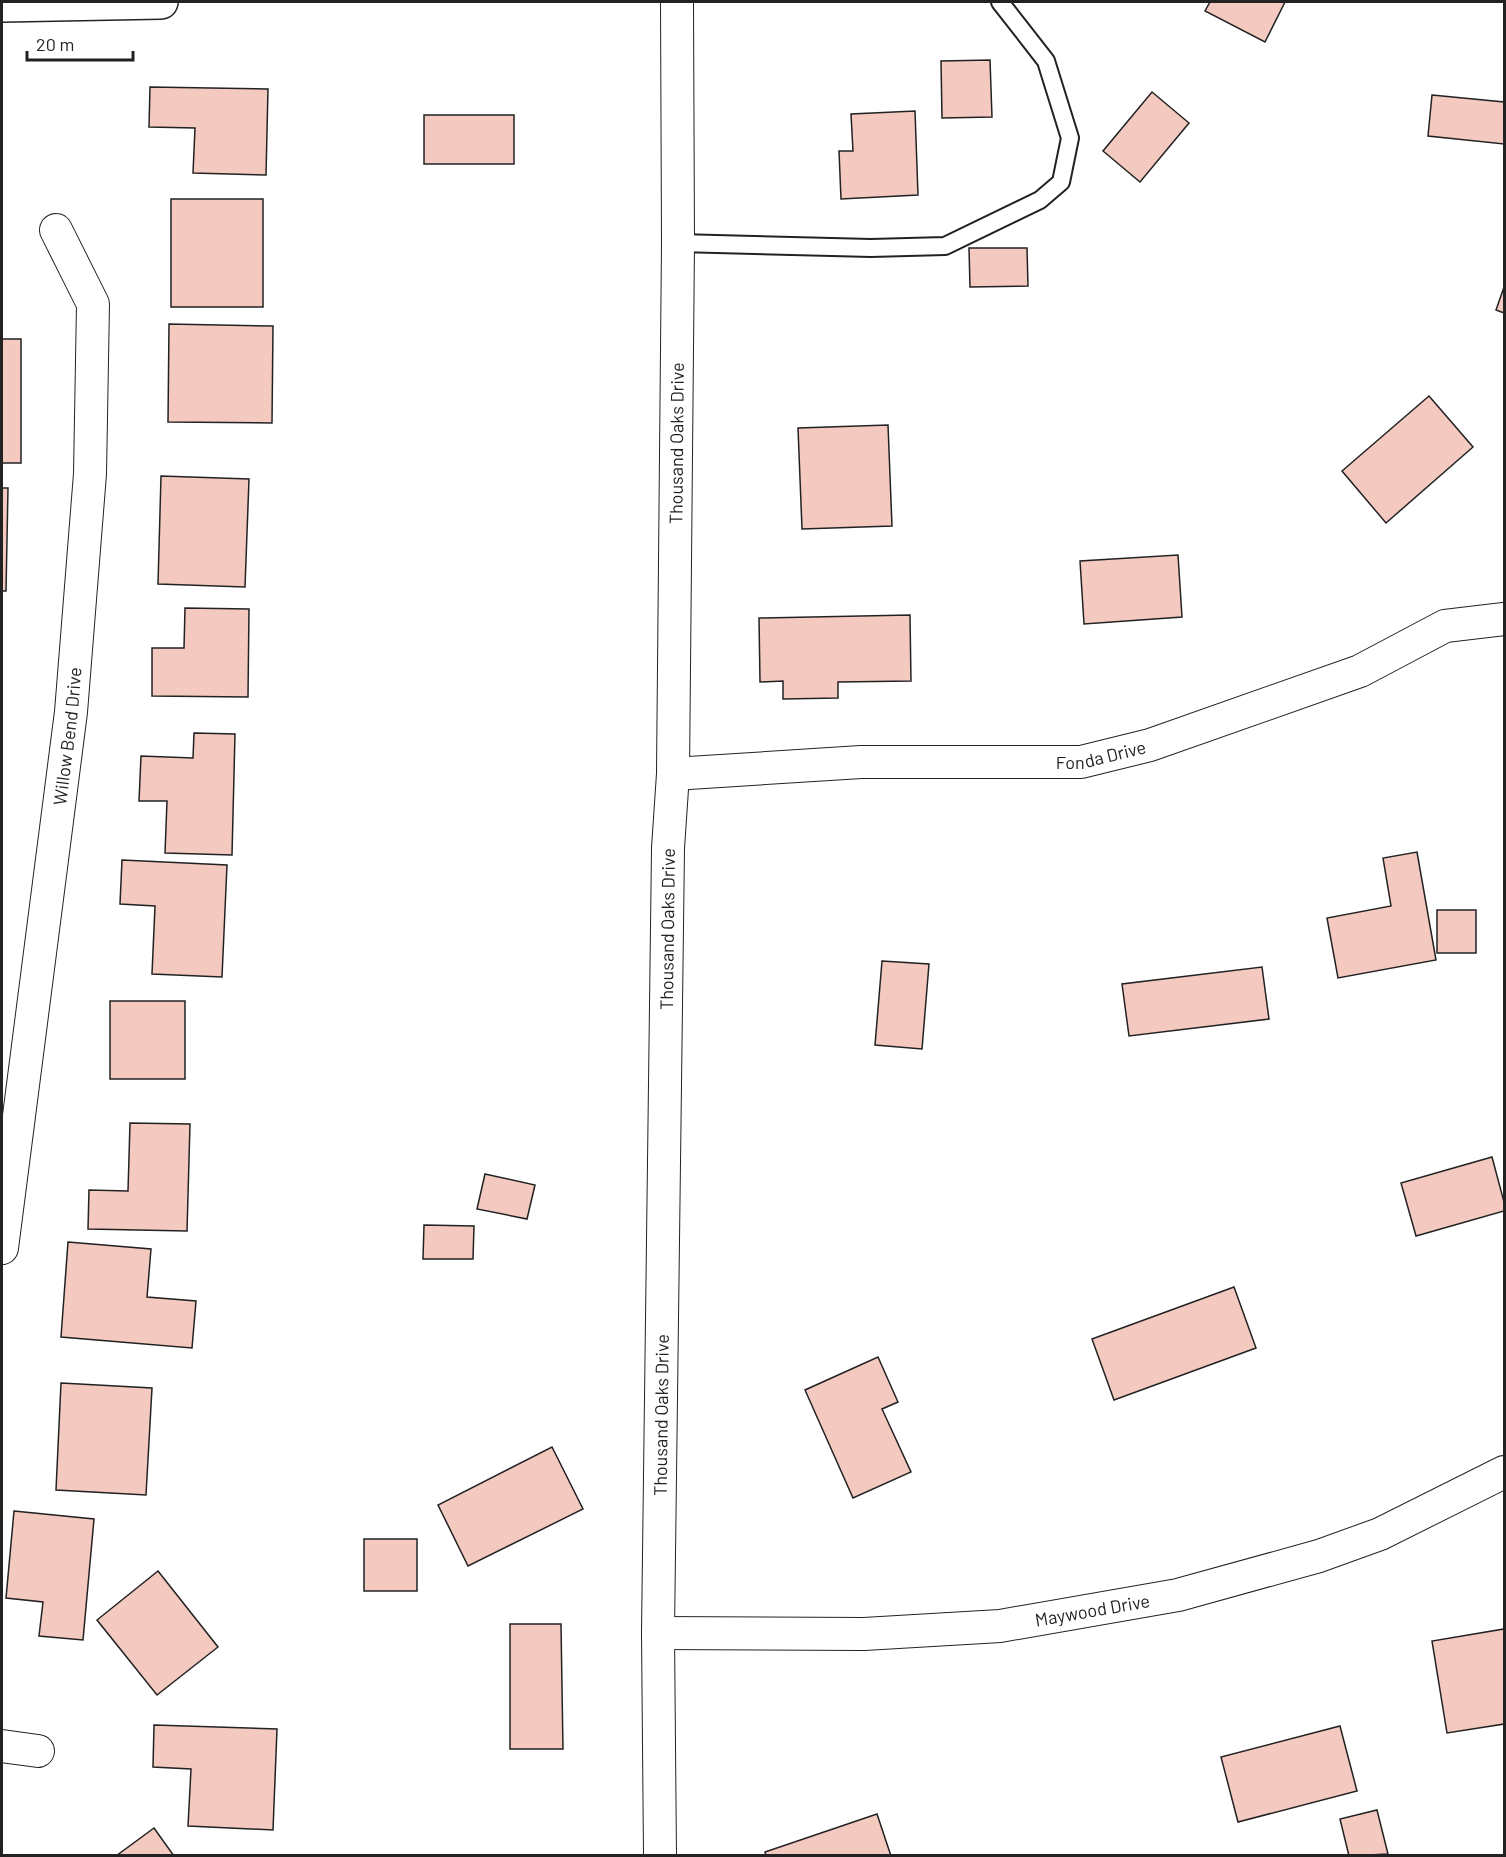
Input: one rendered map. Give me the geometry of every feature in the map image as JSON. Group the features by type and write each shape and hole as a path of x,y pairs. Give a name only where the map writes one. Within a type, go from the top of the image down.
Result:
{"street":[{"path":"2,5 161,2"},
{"name":"Thousand Oaks Drive","path":"660,1856 658,1633 668,848 673,774 678,243 677,2"},
{"name":"Willow Bend Drive","path":"2,1248 71,712 90,474 93,304 56,230"},
{"name":"Fonda Drive","path":"673,774 861,762 1081,762 1150,745 1360,671 1445,626 1499,614"},
{"name":"Maywood Drive","path":"658,1633 864,1634 1000,1626 1178,1595 1318,1556 1380,1534 1504,1472"},
{"path":"2,1746 38,1751"}],"lane":[{"path":"678,243 871,248 945,246 1040,200 1061,182 1070,138 1046,61 1000,2"}],"building":[{"path":"1210,2 1285,2 1265,42 1205,11"},
{"path":"990,60 992,117 942,118 941,61"},
{"path":"150,87 268,89 266,175 193,173 195,128 149,127"},
{"path":"1152,92 1189,123 1140,182 1103,151"},
{"path":"1432,95 1504,102 1504,144 1428,136"},
{"path":"915,111 918,195 841,199 839,151 853,151 851,114"},
{"path":"424,115 514,115 514,164 424,164"},
{"path":"171,199 263,199 263,307 171,307"},
{"path":"969,248 1027,248 1028,286 970,287"},
{"path":"1504,287 1504,313 1496,310"},
{"path":"169,324 273,326 272,423 168,422"},
{"path":"2,339 21,339 21,463 2,463"},
{"path":"1429,396 1473,447 1386,523 1342,471"},
{"path":"888,425 892,526 802,529 798,428"},
{"path":"161,476 249,479 245,587 158,584"},
{"path":"2,488 8,488 6,591 2,591"},
{"path":"1178,555 1182,617 1084,624 1080,561"},
{"path":"185,608 249,609 248,697 152,696 152,648 184,648"},
{"path":"910,615 911,681 838,682 838,698 783,699 783,681 760,682 759,618"},
{"path":"194,733 235,734 232,855 165,853 167,801 139,801 141,756 193,758"},
{"path":"1417,852 1436,960 1338,978 1327,918 1391,906 1383,858"},
{"path":"122,860 227,865 222,977 152,974 155,906 120,904"},
{"path":"1437,910 1476,910 1476,953 1437,953"},
{"path":"882,961 929,964 922,1049 875,1045"},
{"path":"1262,967 1269,1019 1129,1036 1122,984"},
{"path":"110,1001 185,1001 185,1079 110,1079"},
{"path":"130,1123 190,1124 187,1231 88,1229 89,1190 128,1191"},
{"path":"1492,1157 1504,1202 1504,1211 1416,1236 1401,1183"},
{"path":"485,1174 535,1185 527,1219 477,1209"},
{"path":"424,1225 474,1226 473,1259 423,1259"},
{"path":"68,1242 151,1249 147,1297 196,1301 192,1348 61,1337"},
{"path":"1234,1287 1256,1348 1114,1400 1092,1339"},
{"path":"878,1357 898,1402 882,1409 911,1472 853,1498 805,1390"},
{"path":"61,1383 152,1388 146,1495 56,1490"},
{"path":"552,1447 583,1509 468,1566 438,1505"},
{"path":"14,1511 94,1519 83,1640 39,1636 43,1602 6,1598"},
{"path":"364,1539 417,1539 417,1591 364,1591"},
{"path":"158,1571 218,1647 157,1695 97,1620"},
{"path":"510,1624 561,1624 563,1749 510,1749"},
{"path":"1504,1629 1504,1724 1447,1733 1432,1641"},
{"path":"154,1725 277,1729 273,1830 188,1826 191,1769 153,1767"},
{"path":"1340,1726 1357,1791 1238,1822 1221,1757"},
{"path":"1377,1810 1388,1854 1349,1856 1340,1819"},
{"path":"877,1814 891,1856 766,1856 765,1852"},
{"path":"154,1828 174,1856 116,1856"}]}
